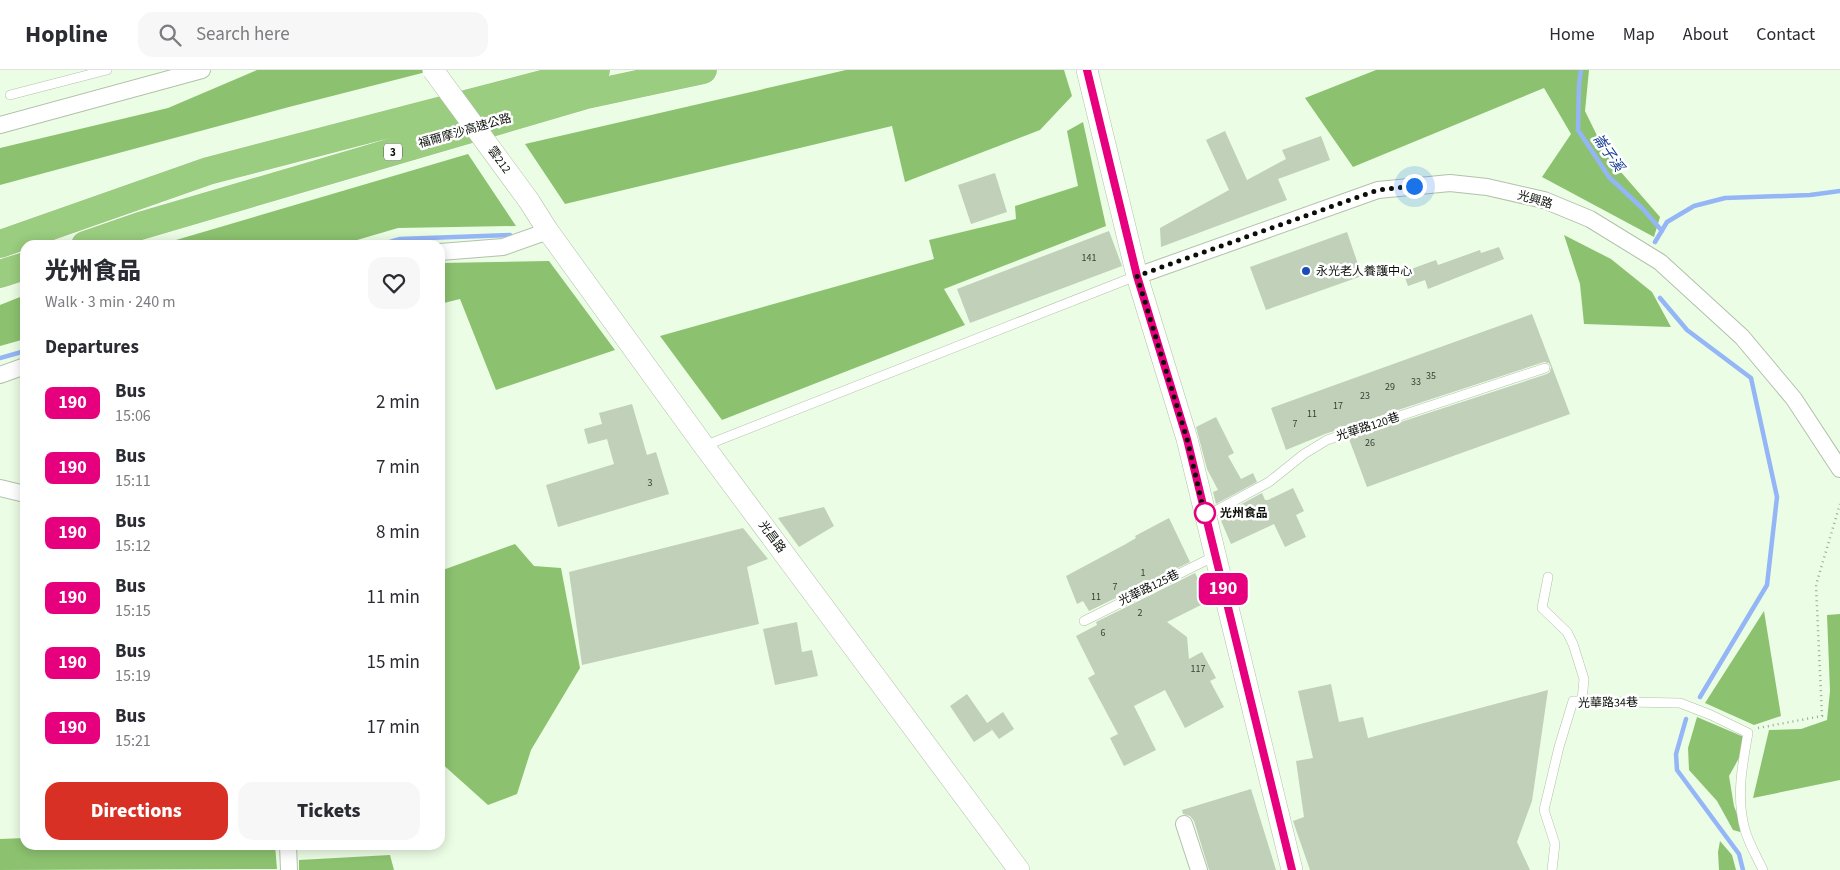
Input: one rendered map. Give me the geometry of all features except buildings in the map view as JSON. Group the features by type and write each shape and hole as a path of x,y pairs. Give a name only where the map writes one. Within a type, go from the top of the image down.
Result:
{"highway":[{"name":"福爾摩沙高速公路","path":"0,244 208,171 596,70"},
{"name":"福爾摩沙高速公路","path":"100,240 149,223 586,95 703,70"},
{"path":"0,240 36,232"},
{"path":"0,274 20,268"}],"street":[{"path":"0,125 202,70"},
{"name":"雲212","path":"433,70 529,201"},
{"path":"1087,70 1137,276 1187,439 1292,870"},
{"name":"光興路","path":"1137,276 1378,190 1450,183 1487,187 1544,200 1590,219 1660,262 1742,337 1794,399 1840,469"},
{"name":"光昌路","path":"529,201 704,446 1019,870"},
{"path":"445,252 503,248 548,230"},
{"path":"0,375 20,368"},
{"path":"0,488 20,493"},
{"path":"1184,824 1199,870"},
{"path":"288,850 289,870"}],"lane":[{"path":"10,95 107,70"},
{"path":"704,446 1137,276"},
{"name":"光華路120巷","path":"1205,516 1269,482 1304,454 1327,440 1545,368"},
{"name":"光華路125巷","path":"1084,621 1215,556"},
{"path":"1548,576 1542,608 1567,632 1573,644 1584,679 1582,701"},
{"name":"光華路34巷","path":"1552,870 1555,844 1544,810 1559,747 1573,701 1680,703 1711,715 1748,733"},
{"path":"1748,733 1742,771 1740,803 1746,832 1763,870"}],"path":[{"path":"1748,733 1760,726 1822,716 1816,585 1840,504"}],"green space":[{"path":"257,70 434,70 0,185 0,148 168,108"},
{"path":"846,70 1064,70 1072,96 1040,130 905,182 892,126 565,204 525,144"},
{"path":"1376,70 1589,70 1585,111 1607,156 1660,217 1654,237 1542,177 1571,134 1544,88 1353,167 1305,98"},
{"path":"1083,122 1106,226 944,289 965,325 722,420 660,336 934,259 929,240 1016,219 1015,206 1078,186 1067,131"},
{"path":"468,154 516,226 398,228 357,240 176,240"},
{"path":"1564,235 1611,259 1652,292 1671,327 1584,324 1580,284"},
{"path":"549,261 615,350 496,390 460,299 445,303 445,263"},
{"path":"20,297 20,340 0,346 0,305"},
{"path":"515,544 534,566 561,568 580,668 531,750 517,794 488,805 445,766 445,569"},
{"path":"1764,611 1781,716 1754,725 1705,703"},
{"path":"1840,614 1840,780 1753,798 1769,730 1801,729 1827,720 1830,691 1827,615"},
{"path":"1697,717 1744,737 1743,751 1729,776 1734,806 1744,833 1733,830 1717,801 1689,770 1688,748"},
{"path":"20,838 20,850 275,850 277,869 0,870 0,839"},
{"path":"1720,841 1732,855 1736,870 1719,870 1718,852"},
{"path":"390,855 394,870 299,870 299,860"}],"waterway":[{"name":"崙子溪","path":"1581,70 1578,130 1609,177 1643,209 1662,231"},
{"name":"崙子溪","path":"1655,242 1667,222 1694,206 1725,198 1810,195 1840,191"},
{"path":"397,240 510,235"},
{"path":"1660,298 1687,330 1751,378 1777,497 1767,585 1700,697"},
{"path":"0,358 20,352"},
{"path":"1686,719 1676,754 1677,770 1739,854 1743,870"}],"bus line":[{"name":"190","path":"1087,70 1137,276 1187,439 1276,812 1292,870"}],"place":[{"name":"永光老人養護中心","path":"1306,271"},
{"name":"光州食品","path":"1205,513"}],"route":[{"path":"1205,513 1205,516 1187,439 1137,276 1378,190 1414,186"}]}
